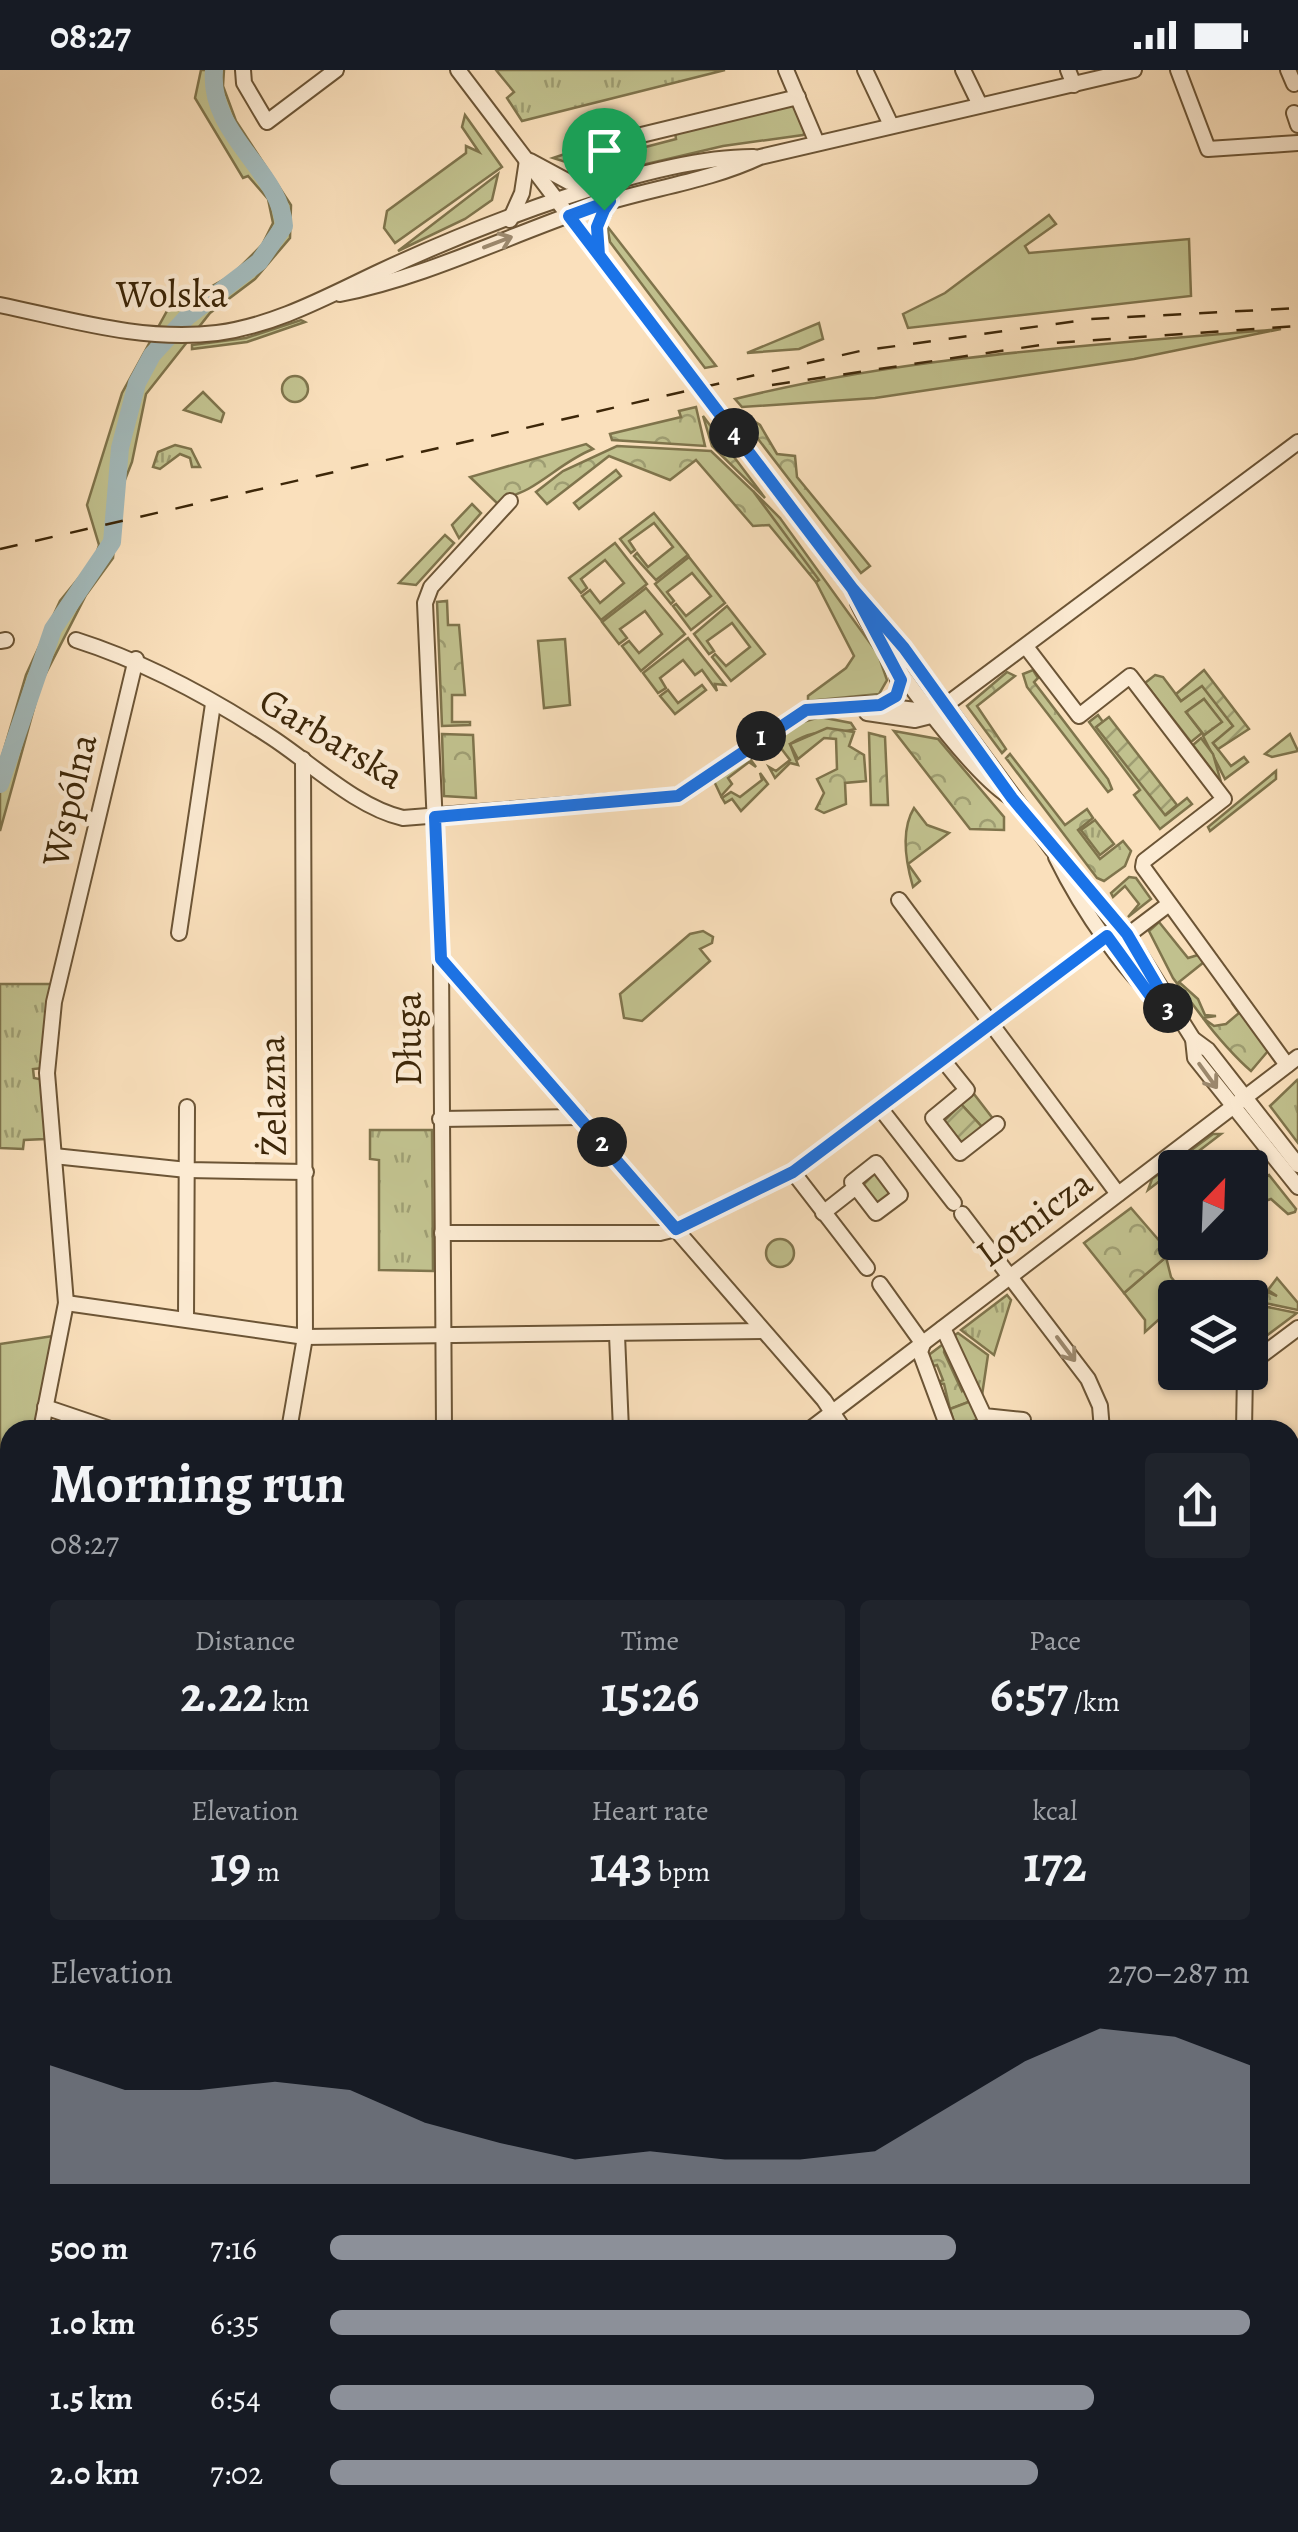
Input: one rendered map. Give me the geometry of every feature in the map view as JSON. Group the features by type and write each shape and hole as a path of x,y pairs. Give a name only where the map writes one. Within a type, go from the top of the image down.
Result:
{"street":[{"path":"243,70 244,82 268,122 336,70"},
{"path":"458,70 852,588 885,624 939,708"},
{"path":"786,70 816,143"},
{"path":"865,70 891,125"},
{"path":"963,70 979,104"},
{"path":"1068,70 1074,86"},
{"path":"760,157 1134,70"},
{"path":"1178,70 1208,149 1298,143"},
{"path":"591,153 600,145 798,97"},
{"name":"Wolska","path":"405,269 510,220 598,188 727,158 760,157"},
{"name":"Wolska","path":"0,305 150,334 205,334 258,324 405,269 610,201 732,169 760,157"},
{"path":"527,160 568,182 598,188"},
{"path":"510,220 522,193 527,160"},
{"path":"599,255 597,227 610,201"},
{"path":"939,708 1027,648 1298,442"},
{"name":"Długa","path":"444,1420 441,959 426,594 510,501"},
{"path":"852,588 901,680 896,696 880,705"},
{"name":"Garbarska","path":"76,640 136,660 390,815 435,817 678,796 793,716 820,706 939,708"},
{"path":"883,644 1127,934 1172,1011 1298,1164"},
{"path":"1027,648 1080,716 1130,676 1224,799 1144,861 1144,871 1293,1061"},
{"name":"Wspólna","path":"42,1420 66,1304 47,1073 54,1002 136,660"},
{"path":"178,933 213,704"},
{"name":"Garbarska","path":"844,704 915,720 939,708"},
{"name":"Żelazna","path":"291,1420 306,1338 303,759"},
{"path":"1052,849 1072,888 1149,994 1172,1011"},
{"path":"899,900 1118,1194"},
{"path":"442,1233 676,1229 793,1172 1107,936 1127,934 1169,904"},
{"path":"441,959 838,1420"},
{"path":"1193,1039 1195,1058 1298,1187"},
{"path":"944,1060 968,1090 932,1118 960,1153 997,1124"},
{"name":"Lotnicza","path":"822,1420 1293,1061"},
{"path":"186,1319 187,1107"},
{"path":"880,1108 1088,1379 1100,1406 1101,1420"},
{"path":"440,1119 580,1118"},
{"path":"54,1156 187,1170 306,1172"},
{"path":"793,1172 867,1268"},
{"path":"823,1213 856,1187"},
{"path":"880,1284 922,1344 920,1352 946,1420"},
{"path":"66,1304 306,1338 617,1336 763,1330"},
{"path":"943,1328 984,1416 1023,1420"},
{"path":"1268,1350 1298,1328"},
{"path":"617,1336 621,1420"},
{"path":"1244,1420 1245,1390"},
{"path":"45,1407 83,1420"}],"green space":[{"path":"201,70 224,70 223,86 236,121 291,205 290,238 255,279 210,313 146,394 132,462 119,495 113,558 86,595 41,683 0,831 0,763 26,675 60,601 95,558 99,545 87,505 122,393 167,311 232,275 262,245 273,223 268,199 248,176 243,178 195,98"},
{"path":"496,70 725,70 522,121 507,98 514,92"},
{"path":"795,105 806,131 803,135 723,146 604,174 553,158 580,149 583,163 598,160 603,149 607,157 676,139 675,132"},
{"path":"465,115 502,167 395,243 384,228 387,211 466,153 466,146 479,152 462,127"},
{"path":"498,174 492,200 465,219 398,251"},
{"path":"1049,215 1056,224 1025,246 1029,253 1189,239 1191,296 908,328 903,314 945,293"},
{"path":"607,226 716,366 705,368 610,242"},
{"path":"305,322 247,342 192,349 192,345 246,338"},
{"path":"819,323 823,339 799,349 747,353"},
{"path":"1281,329 1134,359 875,398 742,407 735,399 938,362"},
{"path":"295,376 304,380 308,389 304,398 295,402 286,398 282,389 286,380"},
{"path":"203,392 224,413 221,422 184,410"},
{"path":"696,407 705,446 612,440 610,434 681,417 679,411"},
{"path":"735,409 760,425 777,454 795,456 797,477 870,566 861,573"},
{"path":"703,416 765,498 712,446"},
{"path":"586,444 593,449 499,505 470,477"},
{"path":"175,445 191,449 200,467 192,467 190,458 180,454 160,469 153,467 158,452"},
{"path":"617,446 711,451 753,491 819,580 816,582 769,525 753,526 696,460 670,480 609,456 547,504 536,492 563,471"},
{"path":"616,470 621,476 579,509 574,503"},
{"path":"753,491 780,518 878,654 887,680 879,694 808,701 808,696 846,668 854,656 818,580"},
{"path":"472,504 481,513 459,538 452,525"},
{"path":"654,513 688,555 656,580 634,556 637,553 648,567 673,547 654,523 629,541 635,550 631,553 620,539"},
{"path":"445,535 454,543 416,585 399,583"},
{"path":"615,543 647,584 601,620 582,596 590,590 600,603 624,583 605,560 581,579 587,588 581,593 569,578"},
{"path":"689,557 725,603 691,630 673,606 676,604 686,616 711,596 692,573 667,592 674,601 671,604 655,584"},
{"path":"646,588 685,634 641,671 622,646 629,641 639,653 662,634 645,611 620,629 627,638 619,644 602,622"},
{"path":"447,601 448,625 459,625 465,695 452,695 452,722 470,725 442,726 437,602"},
{"path":"727,606 765,654 731,681 712,657 715,654 726,666 750,647 732,623 707,641 714,651 709,654 694,634"},
{"path":"688,638 725,685 715,684 717,691 702,670 695,675 683,660 660,678 666,688 658,693 643,673"},
{"path":"565,639 570,705 544,708 538,641"},
{"path":"1033,670 1038,678 1034,682 1108,779 1112,789 1108,792 1027,687 1023,674"},
{"path":"1204,670 1249,729 1218,749 1213,743 1233,726 1202,686 1181,701 1176,694"},
{"path":"1007,672 1015,676 977,706 1006,749 1002,753 967,706"},
{"path":"1155,675 1163,677 1181,701 1202,685 1234,727 1213,743 1231,766 1244,757 1248,762 1225,779 1203,736 1221,722 1204,699 1186,712 1202,733 1191,742 1145,683"},
{"path":"702,685 706,690 675,714 660,696 668,690 678,703"},
{"path":"1204,699 1222,722 1204,735 1186,712"},
{"path":"1098,715 1103,722 1097,727 1166,815 1187,798 1192,804 1160,829 1134,795 1140,790 1089,722"},
{"path":"820,717 851,723 855,729 818,733 790,744 798,765 790,763 775,778 769,767 776,771 790,760 777,743 762,753 765,760 757,749 789,726"},
{"path":"1109,717 1177,805 1165,815 1096,727"},
{"path":"827,728 854,732 849,746 864,755 866,781 845,783 846,804 824,813 816,809 824,793 817,779 837,769 836,739 824,738 798,759 790,744"},
{"path":"894,731 938,739 1004,817 1004,830 970,829"},
{"path":"869,733 885,737 888,805 871,805"},
{"path":"442,734 473,735 476,798 444,796"},
{"path":"1290,734 1298,751 1272,757 1265,754"},
{"path":"1201,738 1213,754 1221,782 1193,745"},
{"path":"1010,754 1065,825 1087,809 1093,818 1078,830 1100,859 1123,841 1131,851 1125,866 1104,881 1097,878 1006,758"},
{"path":"748,756 756,767 749,762 728,778 732,784 721,796 713,779"},
{"path":"1276,771 1276,779 1210,831 1208,827"},
{"path":"760,773 768,784 741,811 732,799 725,803 722,798 731,792 740,797 762,780"},
{"path":"914,808 927,825 949,833 908,864 906,837"},
{"path":"1095,820 1114,844 1100,855 1081,830"},
{"path":"908,864 920,881 913,887"},
{"path":"1129,877 1136,878 1151,899 1128,917 1139,904 1125,886 1113,897 1111,893"},
{"path":"1159,922 1188,958 1198,955 1204,962 1179,982 1198,999 1205,1015 1216,1016 1203,1018 1173,978 1149,931"},
{"path":"703,931 713,937 712,943 700,949 710,961 642,1021 624,1018 620,994 690,934"},
{"path":"0,984 53,984 43,1068 33,1069 34,1078 44,1080 45,1139 24,1140 23,1149 0,1148"},
{"path":"1234,1006 1241,1009 1268,1051 1251,1071 1203,1018 1214,1026 1226,1024 1239,1013"},
{"path":"1298,1082 1298,1143 1270,1106"},
{"path":"974,1094 994,1120 983,1128 961,1104"},
{"path":"961,1104 983,1128 963,1144 943,1122"},
{"path":"370,1130 432,1130 433,1271 379,1270 379,1160 370,1159"},
{"path":"1213,1134 1221,1134 1200,1150 1191,1150"},
{"path":"875,1173 891,1195 879,1204 861,1187"},
{"path":"1158,1175 1158,1182 1148,1190"},
{"path":"1268,1176 1295,1212 1288,1214 1268,1200"},
{"path":"1131,1208 1158,1239 1158,1260 1162,1260 1124,1293 1084,1243"},
{"path":"780,1239 790,1243 794,1253 790,1263 780,1267 770,1263 766,1253 770,1243"},
{"path":"1167,1260 1173,1280 1158,1280 1158,1320 1145,1332 1145,1320 1124,1293"},
{"path":"1277,1278 1298,1303 1298,1310 1268,1304 1268,1292 1277,1296 1268,1290"},
{"path":"1007,1295 1011,1300 994,1355 961,1330"},
{"path":"1268,1307 1297,1313 1268,1335"},
{"path":"958,1333 988,1355 981,1402 952,1337"},
{"path":"53,1336 37,1420 0,1420 0,1344"},
{"path":"946,1342 944,1352 962,1391 967,1386 971,1401 950,1409 944,1384 936,1383 943,1380 937,1365 930,1367 926,1357"},
{"path":"971,1401 978,1419 953,1420 950,1409"}],"waterway":[{"path":"0,784 53,629 112,542 120,448 137,383 152,355 188,316 259,262 284,226 271,188 222,114 215,93 214,70"}],"railway":[{"path":"0,549 860,351 1091,319 1298,308"},
{"path":"772,385 1054,343 1298,326"}],"route":[{"path":"604,210 596,234 599,255 713,404 852,588 901,680 896,696 889,702 820,706 793,716 678,796 650,802 435,817 441,959 676,1229 793,1172 1107,936 1149,994 1172,1011 1138,948 1012,798 999,774 904,648 852,588 569,216 610,201 604,210"}]}
